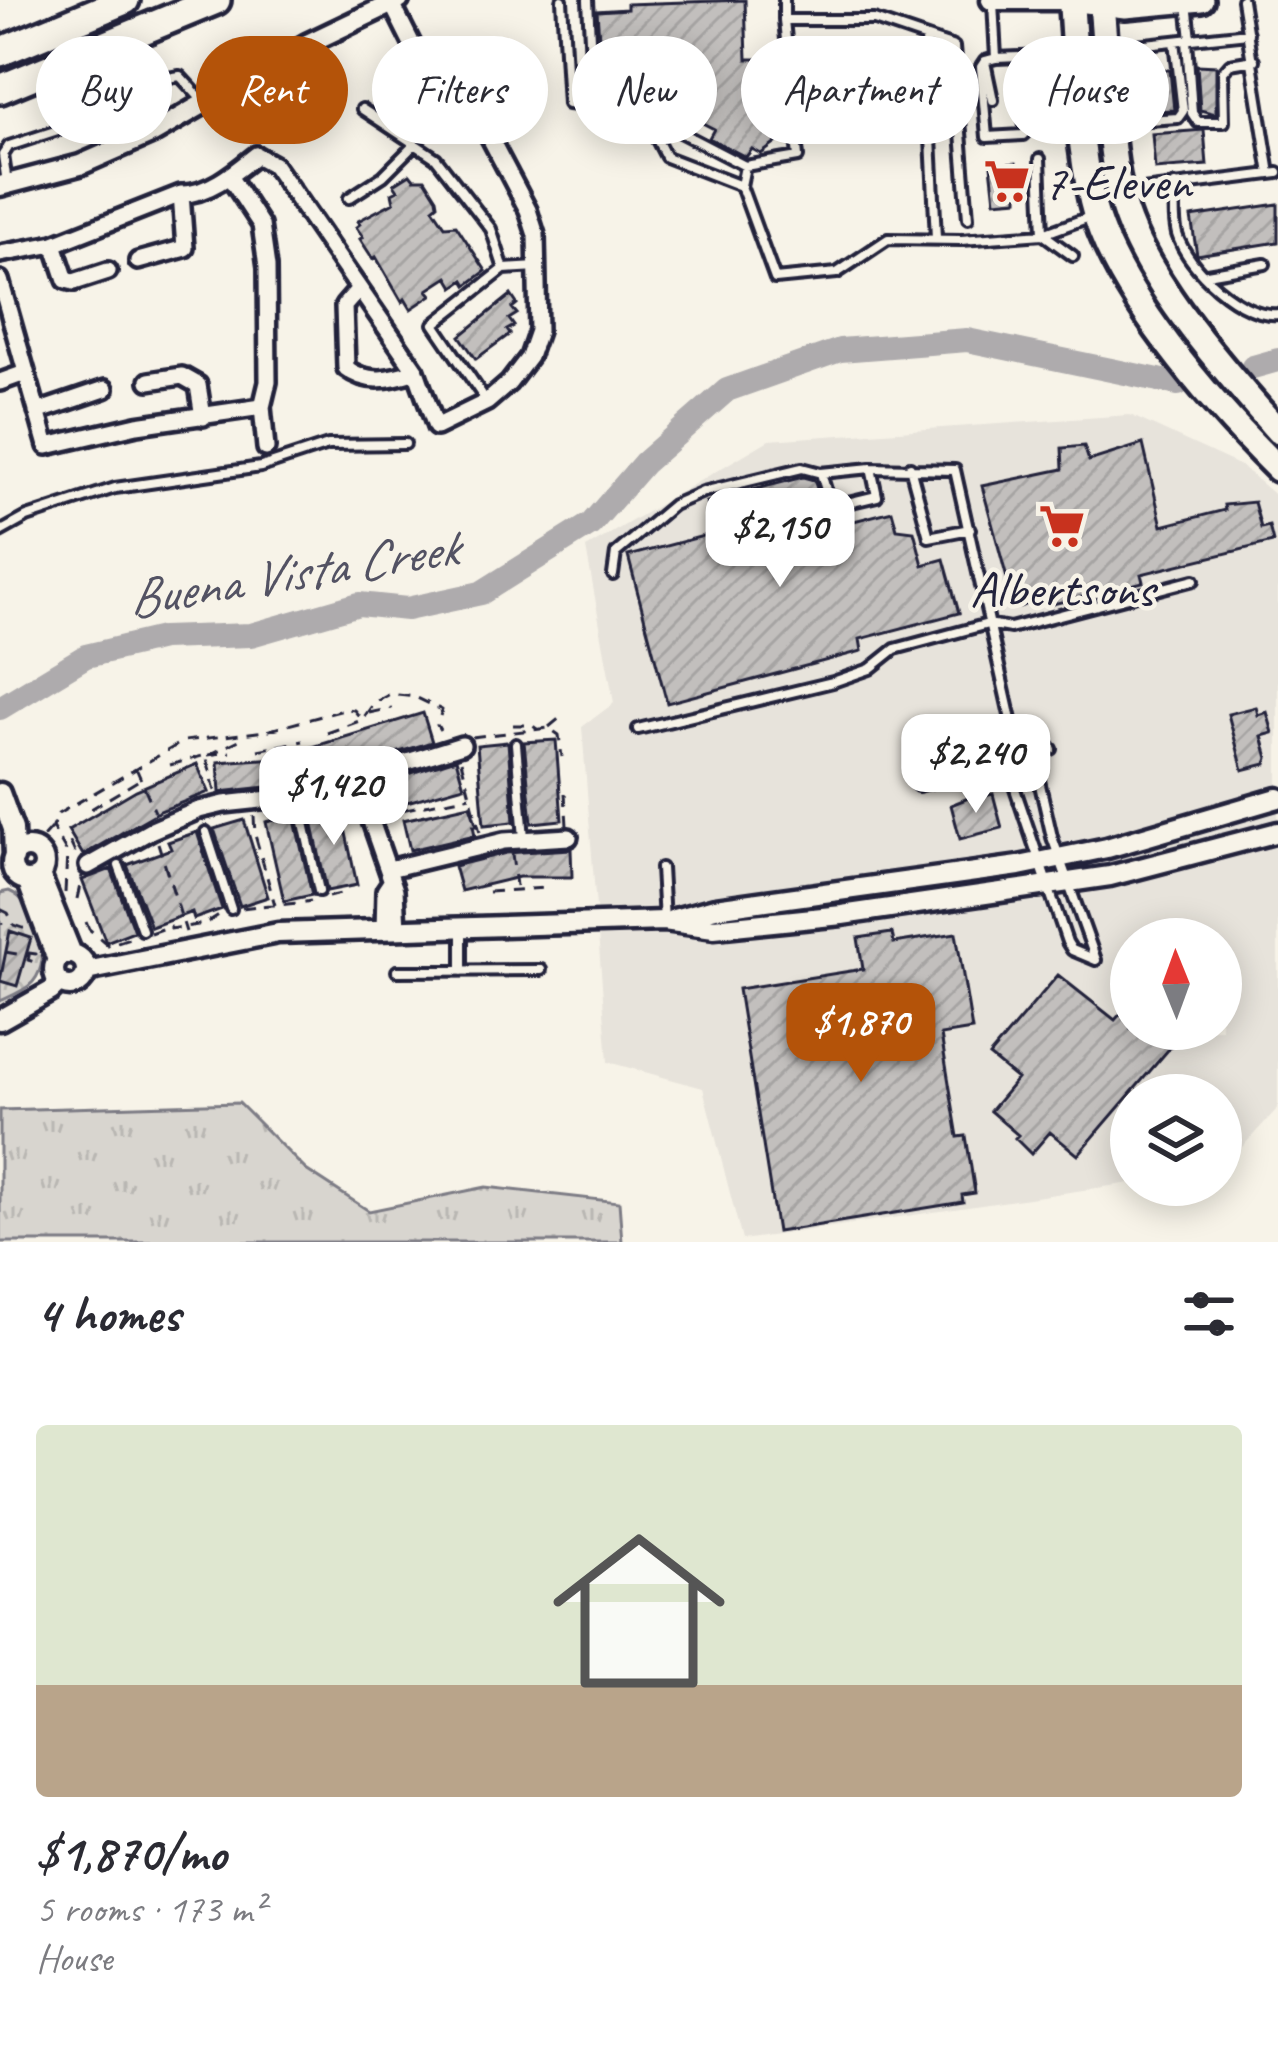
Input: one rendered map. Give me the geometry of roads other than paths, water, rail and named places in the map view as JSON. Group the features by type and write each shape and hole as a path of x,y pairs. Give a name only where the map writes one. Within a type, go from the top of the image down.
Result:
{"highway":[{"path":"0,52 125,0"},
{"path":"0,89 216,0"}],"main road":[{"path":"1074,36 1071,0 1125,7 1202,0"},
{"path":"1101,2 1120,194 1132,233 1163,287 1278,430"},
{"path":"1084,144 1096,215 1114,265 1240,432 1278,469"},
{"path":"1087,170 1106,178 1120,194"},
{"path":"1096,215 1106,216 1125,234 1132,233"},
{"path":"1240,432 1260,432 1278,449"}],"street":[{"path":"992,0 1071,0"},
{"path":"0,254 54,244 181,194 192,194 229,176 256,155 274,166 416,371 436,427 487,402 529,357 538,331 539,267 528,210 476,116 418,56 396,2 324,36"},
{"path":"4,186 80,164 196,109"},
{"path":"229,176 261,225 267,267 268,382 262,406 266,448"},
{"path":"138,261 185,248 181,194"},
{"path":"54,244 66,280 74,282 108,271"},
{"path":"0,280 47,446 137,425 262,406"},
{"path":"357,291 344,306 346,368 357,377 380,381 416,371"},
{"path":"0,382 25,374"},
{"path":"149,381 182,376 198,385 203,417"},
{"path":"37,412 105,389"},
{"path":"84,868 202,819 295,799 460,749"},
{"path":"356,778 395,890 391,929"},
{"path":"0,793 47,958 60,982 74,986 86,971 278,933 664,922 714,928 842,915 1111,876 1278,832"},
{"path":"664,922 715,908 1061,857 1134,841 1278,798"},
{"path":"390,875 516,840 568,832"},
{"path":"47,958 84,962 86,971"},
{"path":"0,1020 51,992 60,982"}],"lane":[{"path":"562,0 568,104 572,105"},
{"path":"588,0 589,36"},
{"path":"703,144 745,166 798,158 784,0"},
{"path":"992,0 996,58"},
{"path":"1120,194 1274,174 1242,0"},
{"path":"1187,2 1192,113 1198,122 1224,122 1223,72 1230,64 1254,60"},
{"path":"784,20 874,20 920,36"},
{"path":"1175,41 1183,112 1163,122 1148,120 1142,112 1136,45 1248,33"},
{"path":"992,137 981,67 985,61 1003,58"},
{"path":"985,61 993,100"},
{"path":"4,186 3,155 9,146 103,112 168,78 180,76 196,94"},
{"path":"362,109 372,116"},
{"path":"992,137 995,125"},
{"path":"992,137 1003,136"},
{"path":"349,198 383,176 415,144 436,158 491,229 504,269"},
{"path":"659,144 666,157 741,186"},
{"path":"931,144 935,238"},
{"path":"962,144 968,218"},
{"path":"1040,159 1043,234"},
{"path":"745,166 741,186 775,279 837,273 888,239 1043,234 1096,215"},
{"path":"1175,184 1176,232 1187,255 1236,305 1264,316 1278,314"},
{"path":"1043,234 1073,256"},
{"path":"1205,274 1264,264"},
{"path":"487,402 434,323 504,269 539,267"},
{"path":"0,532 27,517 115,488 260,466 328,445 405,444"},
{"path":"613,575 616,554 674,505 704,492 802,467 821,473 910,467 955,470 1021,758 1022,769 1014,786 1040,861 1060,883 1096,960 1072,950 1060,883 1061,857 1038,776 1022,769"},
{"path":"910,467 929,536 970,529"},
{"path":"821,473 831,507 877,496 872,468"},
{"path":"638,730 833,682 870,669 895,649 988,625 1010,628 1195,580"},
{"path":"516,744 516,840"},
{"path":"918,787 1052,749"},
{"path":"295,799 319,891"},
{"path":"202,819 231,909"},
{"path":"116,858 142,930"},
{"path":"661,868 664,922"},
{"path":"462,928 462,971"},
{"path":"397,971 542,970"}],"waterway":[{"name":"Buena Vista Creek","path":"0,708 86,656 162,638 251,635 359,604 407,609 481,593 591,524 644,463 727,390 840,350 967,340 1178,384"},
{"name":"Buena Vista Creek","path":"1253,367 1278,360"}],"place":[{"name":"7-Eleven","path":"1007,181"},
{"name":"Albertsons","path":"1062,526"}]}
